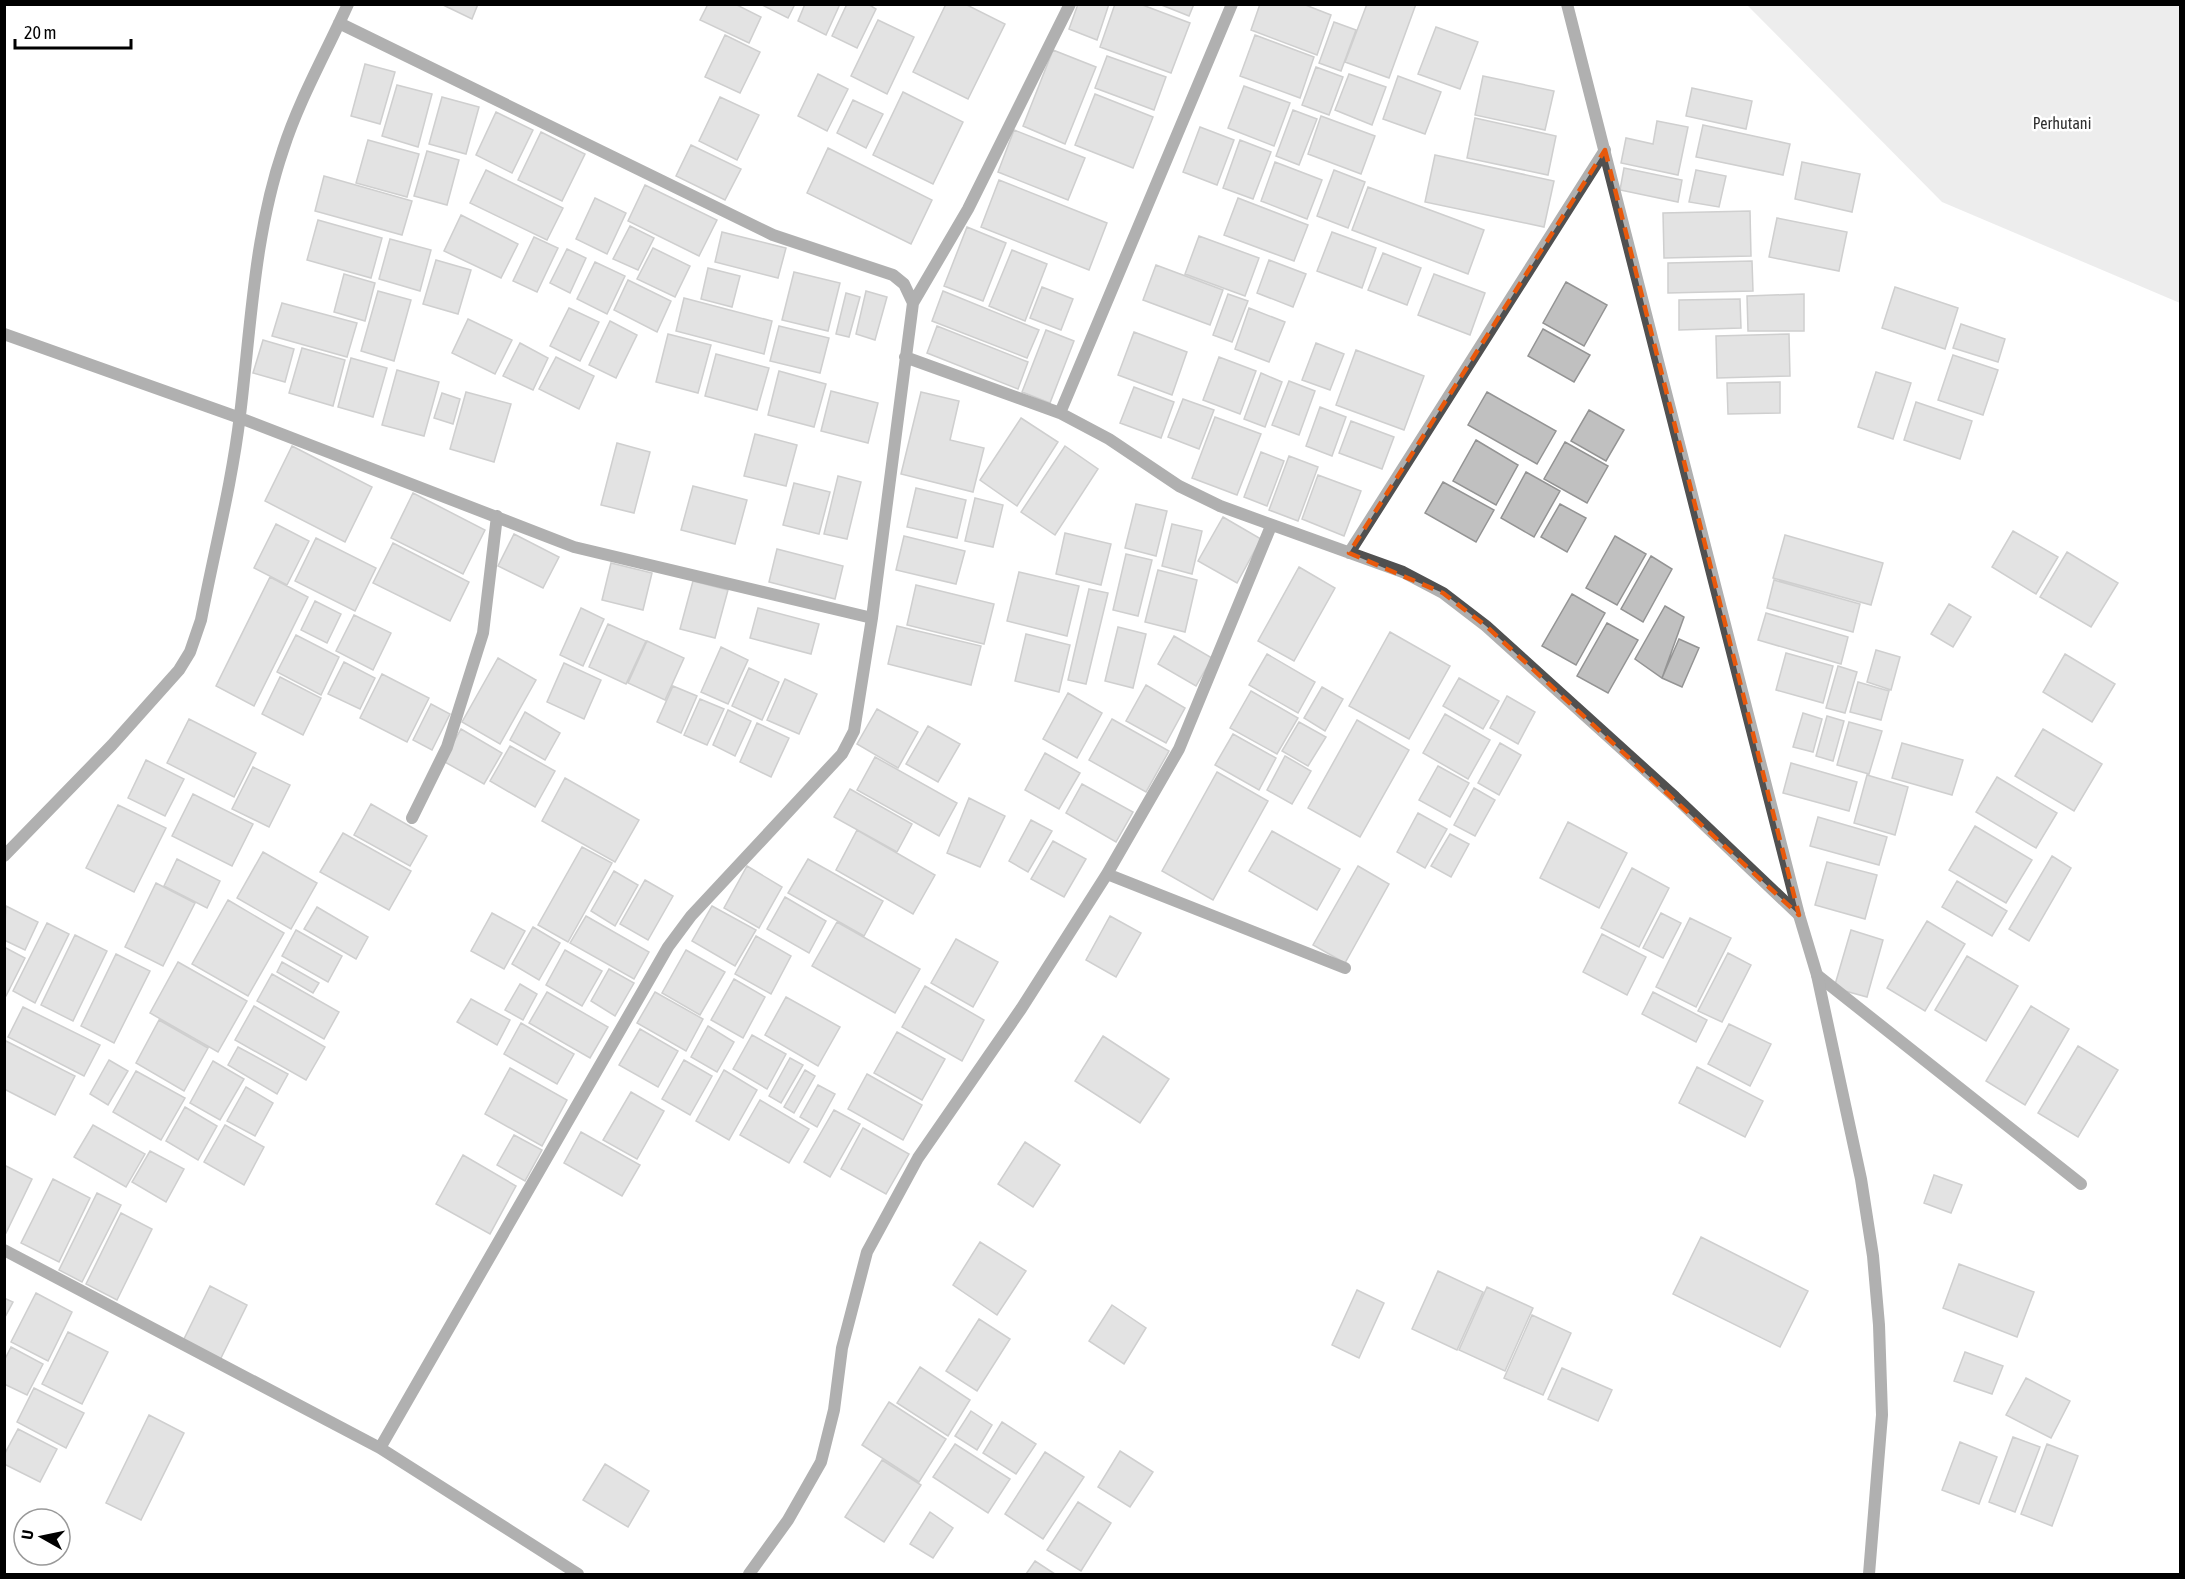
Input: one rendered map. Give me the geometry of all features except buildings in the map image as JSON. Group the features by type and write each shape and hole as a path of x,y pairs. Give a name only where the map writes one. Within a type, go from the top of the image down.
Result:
{"street":[{"path":"4,856 111,745 179,670 190,652 201,620 240,418 256,272 265,218 290,129 348,4"},
{"path":"380,1448 668,947 691,916 842,754 854,731 872,618 913,303 968,209 1070,4"},
{"path":"1060,413 1232,4"},
{"path":"1567,4 1799,915 1817,975 1861,1179 1880,1325 1882,1414 1869,1575"},
{"path":"339,23 773,235 893,275 904,284 913,303"},
{"path":"1350,553 1605,150"},
{"path":"4,334 240,418 573,547 872,618"},
{"path":"905,357 1060,413 1109,439 1179,486 1220,506 1403,572 1443,593 1486,626 1675,797 1799,915"},
{"path":"412,818 447,747 483,633 497,516"},
{"path":"749,1575 788,1520 821,1462 834,1410 842,1348 867,1252 918,1158 1021,1009 1107,874 1179,748 1271,526"},
{"path":"1107,874 1345,969"},
{"path":"1817,975 2081,1184"},
{"path":"4,1250 380,1448 578,1575"}],"highlighted area":[{"path":"1605,150 1799,915 1486,626 1443,593 1349,553"}],"green space":[{"name":"Perhutani","path":"1747,5 2180,5 2180,303 1942,202"}]}
